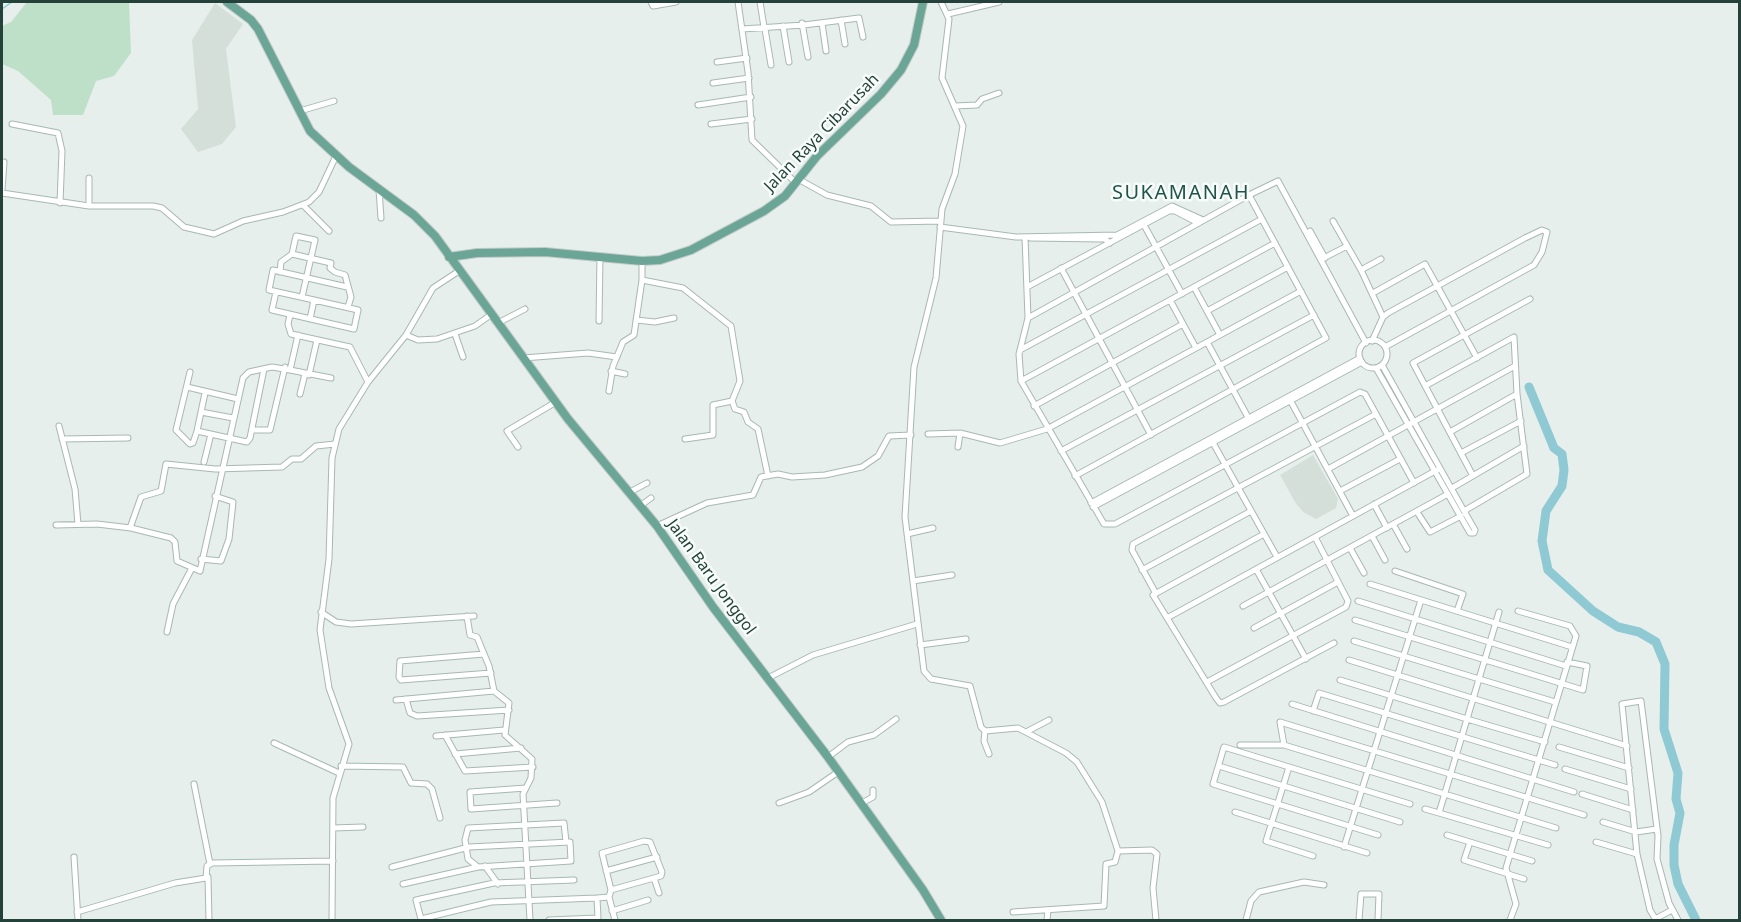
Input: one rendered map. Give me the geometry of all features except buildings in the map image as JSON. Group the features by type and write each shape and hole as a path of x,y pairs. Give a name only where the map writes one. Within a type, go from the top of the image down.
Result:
{"main road":[{"name":"Jalan Baru Jonggol","path":"227,2 251,20 258,29 298,112 310,131 336,156 420,220 448,256 556,402 628,494 657,526 828,757 935,916 941,921"},
{"name":"Jalan Raya Cibarusah","path":"448,256 465,253 511,252 600,256 642,261 668,258 691,250 776,204 798,182 817,156 881,94 901,70 914,45 923,2"}],"street":[{"path":"651,2 652,6 676,2"},
{"path":"738,2 747,58 754,144 798,182 827,195 871,206 891,222 940,224 1036,239 1106,239 1110,243"},
{"path":"760,2 771,65"},
{"path":"941,2 948,14 942,78 962,120 963,131 955,174 942,209 936,278 915,359 911,435 904,498 924,671 928,678 964,683 972,689 981,727 985,730 1018,728 1066,753 1077,762 1102,802 1118,850 1114,862 1106,864 1104,906 1013,912"},
{"path":"948,14 999,2"},
{"path":"742,29 859,18 863,38"},
{"path":"841,20 845,44"},
{"path":"802,23 808,57"},
{"path":"822,23 826,51"},
{"path":"783,26 789,62"},
{"path":"717,62 747,58"},
{"path":"712,82 749,78"},
{"path":"955,106 977,105 982,99 999,93"},
{"path":"698,105 751,97"},
{"path":"298,112 334,101"},
{"path":"711,124 752,119"},
{"path":"12,124 59,135 63,174 60,203"},
{"path":"4,162 2,192 89,206 158,207 177,223 208,234 224,231 243,221 304,206 319,192 336,156"},
{"path":"89,178 89,206"},
{"path":"1028,318 1273,182 1280,183 1323,259"},
{"path":"379,190 381,218"},
{"path":"1075,476 1323,341 1326,335 1249,195"},
{"path":"304,206 329,231"},
{"path":"1025,237 1116,235 1172,206 1201,221"},
{"path":"1027,287 1172,210 1201,221"},
{"path":"1020,350 1262,219"},
{"path":"1334,221 1373,293 1383,317"},
{"path":"1144,225 1182,294"},
{"path":"1310,231 1366,343"},
{"path":"1372,341 1383,317 1537,232 1546,232 1542,252 1534,266 1385,347"},
{"path":"280,272 281,262 292,254 296,236 315,240 302,297"},
{"path":"1025,237 1028,318 1020,350 1021,381 1104,524 1112,525 1226,466 1360,392 1365,394 1414,483"},
{"path":"1021,381 1275,243"},
{"path":"1323,259 1347,246"},
{"path":"292,254 331,263 330,268 345,275 351,297 348,307"},
{"path":"599,321 600,256"},
{"path":"1361,270 1381,259"},
{"path":"609,392 611,371 616,357 623,342 634,335 642,280 642,261"},
{"path":"1373,293 1425,264 1477,358"},
{"path":"1207,311 1288,267"},
{"path":"1061,268 1151,435"},
{"path":"276,291 272,310 354,329 358,310 348,307 276,291 269,290 273,270 347,287"},
{"path":"332,921 333,798 348,739 329,688 320,630 329,559 330,471 334,444 344,420 368,382 406,335 433,288 459,271"},
{"path":"642,280 683,288 731,327 740,381 732,401 735,409 744,412 748,422 758,429 768,476"},
{"path":"1194,287 1220,335"},
{"path":"928,434 960,433 1000,443 1047,429 1301,291"},
{"path":"1473,476 1413,365 1414,361 1530,299"},
{"path":"310,319 314,300"},
{"path":"1170,300 1196,348"},
{"path":"498,323 525,309"},
{"path":"406,335 426,341 455,334 475,326 492,314"},
{"path":"290,315 288,324 291,334 350,347 368,382"},
{"path":"1061,451 1314,315"},
{"path":"636,320 655,322 674,318"},
{"path":"1034,406 1183,324"},
{"path":"455,334 463,357"},
{"path":"252,430 270,430 298,335"},
{"path":"1417,512 1430,532 1525,477 1527,472 1517,394 1513,337 1425,386"},
{"path":"300,394 317,340"},
{"path":"1379,367 1368,367 1361,360 1360,350 1366,343 1372,341 1385,347"},
{"path":"1208,342 1250,420"},
{"path":"1379,367 1387,357 1385,347"},
{"path":"523,358 588,353 616,357"},
{"path":"1092,505 1361,360"},
{"path":"1328,469 1515,366"},
{"path":"1379,367 1413,423 1448,494 1462,514"},
{"path":"197,430 247,442 252,430 264,369"},
{"path":"56,525 78,524 130,528 174,540 176,558 200,571 221,468 245,375 264,369 288,369 331,378"},
{"path":"611,371 625,374"},
{"path":"190,372 176,430 190,444 194,443 205,393"},
{"path":"187,387 237,399"},
{"path":"1450,432 1517,394"},
{"path":"1290,399 1353,516"},
{"path":"685,439 713,435 713,405 732,401"},
{"path":"518,447 507,431 556,402"},
{"path":"201,411 233,418"},
{"path":"1335,643 1222,703 1153,596 1155,592 1132,550 1133,544 1376,414"},
{"path":"1461,453 1521,421"},
{"path":"59,426 75,489 78,524"},
{"path":"958,447 960,433"},
{"path":"204,462 211,434"},
{"path":"657,526 707,503 753,495 759,478 807,476 853,470 870,463 878,456 889,436 911,435"},
{"path":"62,440 128,438"},
{"path":"1211,441 1277,557"},
{"path":"130,528 141,497 161,491 166,464 221,468 282,467 292,459 301,459 316,446 334,444"},
{"path":"1452,488 1524,447"},
{"path":"1340,491 1400,459"},
{"path":"1167,618 1438,470"},
{"path":"1438,470 1452,488 1462,514"},
{"path":"628,494 647,483"},
{"path":"1243,606 1448,494"},
{"path":"201,560 221,561 229,539 233,502 215,496"},
{"path":"640,506 651,498"},
{"path":"1374,504 1387,528"},
{"path":"1142,570 1251,511"},
{"path":"1393,524 1407,549"},
{"path":"907,534 933,528"},
{"path":"1155,592 1264,534"},
{"path":"1372,536 1385,560"},
{"path":"1207,682 1346,607 1348,601 1315,537"},
{"path":"1350,548 1364,573"},
{"path":"167,632 173,604 192,568"},
{"path":"1256,568 1306,659"},
{"path":"1395,571 1463,594 1457,612"},
{"path":"913,580 952,574"},
{"path":"1254,628 1338,582"},
{"path":"1370,584 1572,647"},
{"path":"1344,847 1421,600"},
{"path":"1355,620 1583,690 1587,666 1567,664 1358,601"},
{"path":"1510,921 1516,904 1506,874 1510,855 1576,636 1573,628 1518,611"},
{"path":"321,612 336,622 351,624 474,616"},
{"path":"1439,813 1499,612"},
{"path":"467,616 470,635 477,637 494,692"},
{"path":"768,678 813,655 917,624"},
{"path":"920,645 966,639"},
{"path":"1354,641 1555,702"},
{"path":"484,654 400,661 399,678 401,680 490,673"},
{"path":"1349,660 1627,746"},
{"path":"1340,680 1545,742"},
{"path":"396,700 494,692 508,700 509,710 504,730 506,736 531,757 533,767 523,807 530,921"},
{"path":"1313,711 1319,693 1555,765"},
{"path":"406,699 410,713 417,716 509,710"},
{"path":"1672,910 1655,920 1650,910 1637,854 1622,704 1641,701 1657,829 1658,859 1672,910 1678,921"},
{"path":"1292,704 1574,792"},
{"path":"828,757 848,742 874,735 897,719"},
{"path":"1026,732 1049,720"},
{"path":"1284,745 1280,722 1584,815"},
{"path":"436,736 504,730"},
{"path":"985,730 984,741 989,754"},
{"path":"445,735 467,772 533,767"},
{"path":"274,743 340,769 403,767 411,783 430,785 440,818"},
{"path":"1240,745 1284,745 1556,828"},
{"path":"1378,835 1213,784 1224,747 1410,804"},
{"path":"1559,747 1629,768"},
{"path":"455,754 520,748"},
{"path":"1219,766 1400,822"},
{"path":"1289,767 1266,842 1313,856"},
{"path":"1565,769 1631,789"},
{"path":"778,803 808,792 838,772"},
{"path":"194,784 210,864 209,921"},
{"path":"526,788 469,793 473,810 557,803"},
{"path":"860,804 873,797 873,790"},
{"path":"1582,794 1633,810"},
{"path":"1425,809 1548,845"},
{"path":"1235,813 1367,854"},
{"path":"1603,822 1636,832 1657,829"},
{"path":"478,867 468,859 466,850 468,828 564,823 566,842"},
{"path":"333,828 363,827"},
{"path":"1447,835 1532,861"},
{"path":"611,890 661,876 662,872 653,846 644,841 602,853 611,890 609,897 615,921"},
{"path":"392,867 466,850 570,842 571,861 485,866 403,884"},
{"path":"1470,842 1464,860 1524,879"},
{"path":"1596,842 1637,854"},
{"path":"1118,850 1152,850 1157,854 1153,888 1156,921"},
{"path":"74,857 78,921"},
{"path":"606,871 657,857"},
{"path":"210,864 333,861"},
{"path":"485,866 498,884"},
{"path":"77,912 175,883 208,877"},
{"path":"654,878 659,892"},
{"path":"574,880 498,884 416,900 421,919 491,903 609,897"},
{"path":"1246,921 1251,901 1259,892 1304,882 1324,885"},
{"path":"1359,921 1360,894 1380,894 1378,921"},
{"path":"549,921 598,918 597,898"},
{"path":"612,911 648,900"},
{"path":"1047,921 1048,910"}],"shaded area":[{"path":"215,3 243,24 226,49 236,127 222,144 198,152 181,129 198,109 192,40"},
{"path":"1313,455 1338,499 1336,508 1316,519 1303,512 1280,475"}],"green space":[{"path":"27,2 129,2 131,53 114,76 96,81 83,115 53,115 51,100 18,71 2,64 2,26 11,22"}],"waterway":[{"path":"2,9 12,2"},
{"path":"1529,387 1554,448 1562,454 1564,470 1562,486 1546,511 1542,541 1548,570 1593,611 1618,627 1639,632 1656,642 1665,664 1664,729 1678,773 1676,799 1680,813 1674,845 1674,865 1678,884 1696,920"}],"district":[{"name":"SUKAMANAH","path":"1181,193"}]}
